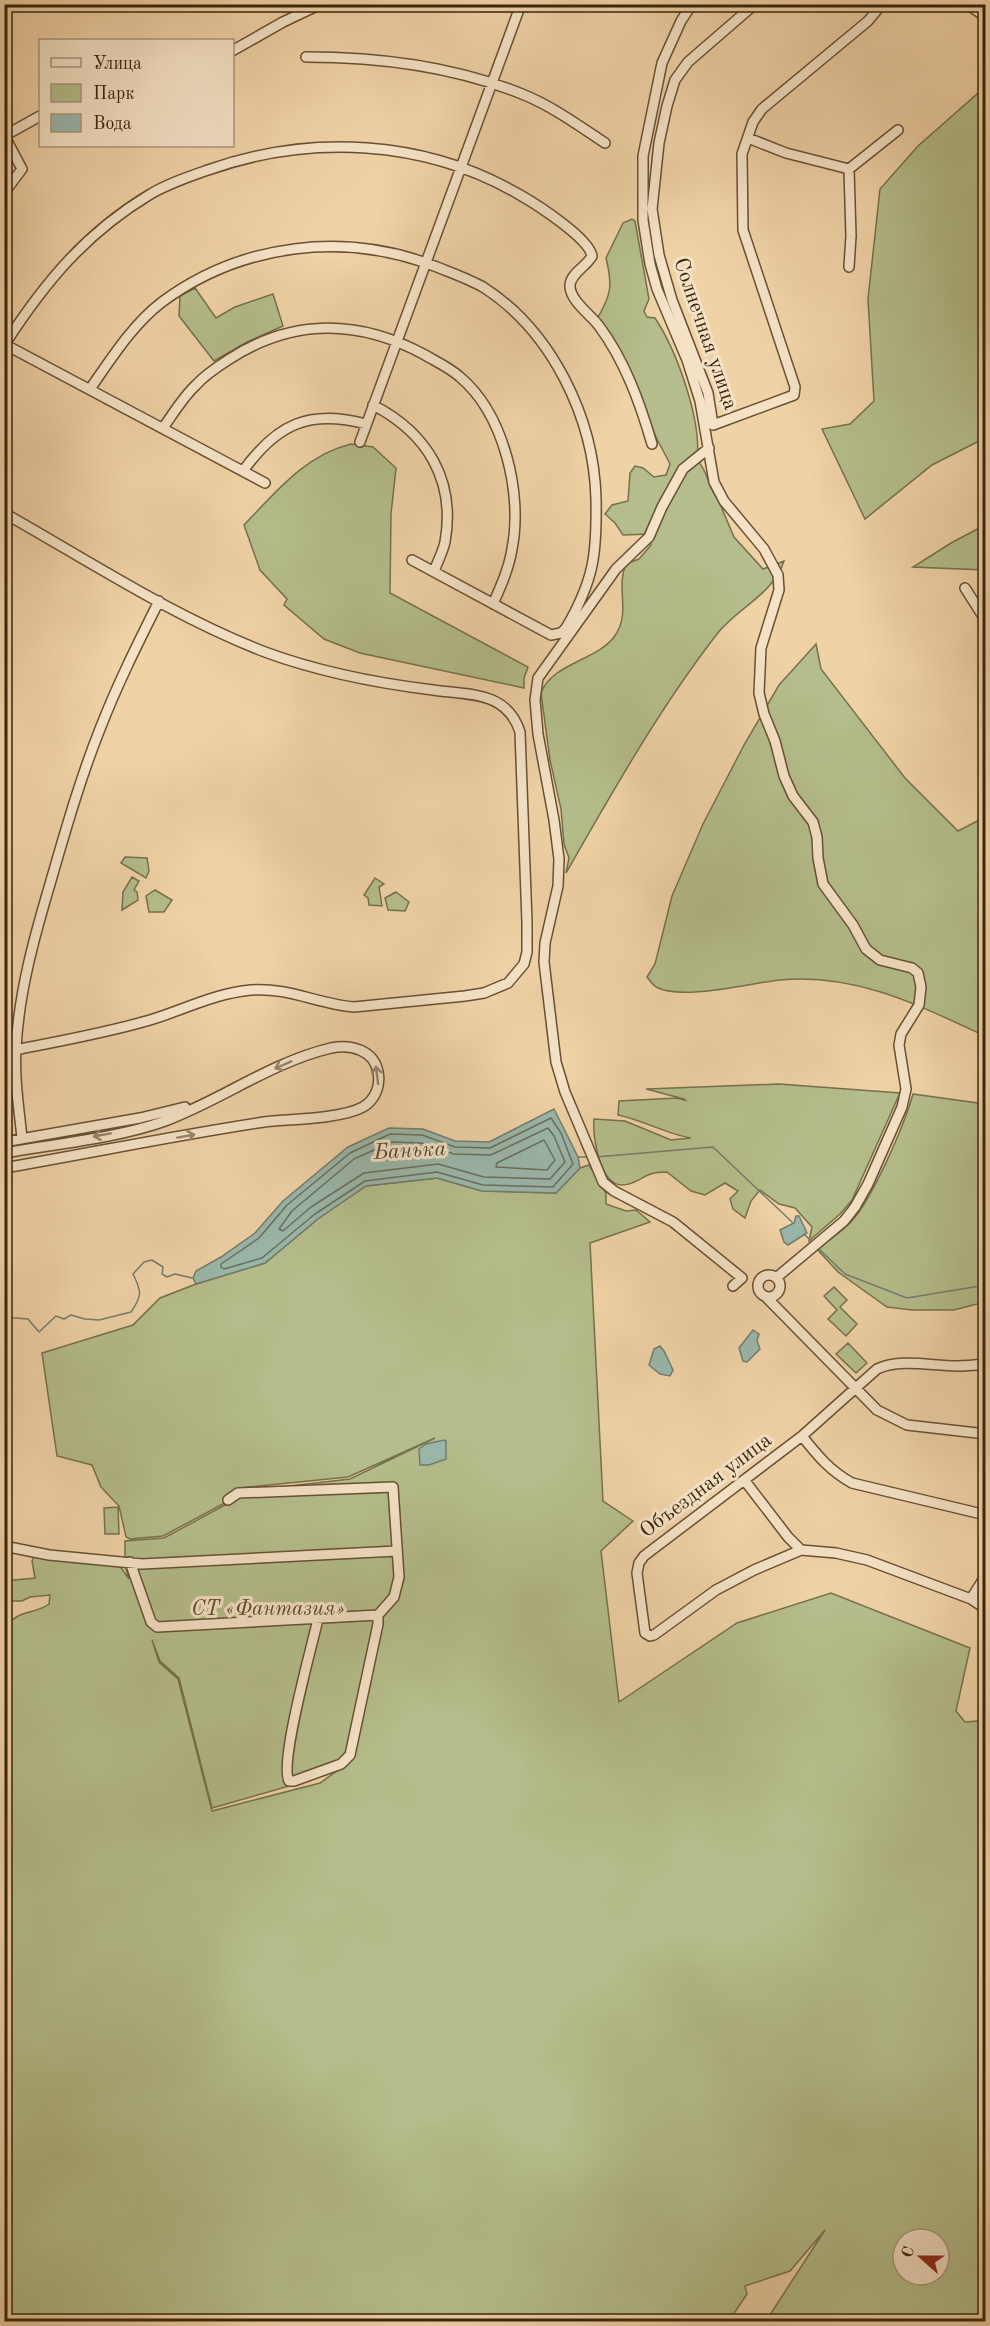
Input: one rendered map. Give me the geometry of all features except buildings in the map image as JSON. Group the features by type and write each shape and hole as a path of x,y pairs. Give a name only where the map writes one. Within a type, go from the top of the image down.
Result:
{"street":[{"path":"234,50 321,4"},
{"path":"360,442 520,4"},
{"path":"692,4 676,31 662,63 643,156 643,220 650,264 657,289 700,401 714,482 724,501 764,549 778,574 779,590 761,648 759,693 784,776 794,796 813,822 823,884 853,925 866,949 880,960 912,968 918,973 921,987 919,1005 901,1034 899,1045 906,1089 902,1107 868,1184 855,1208 844,1221 776,1278"},
{"name":"Солнечная улица","path":"755,4 688,62 675,80 659,142 652,209 659,255 672,300 708,393 713,425 794,395 795,387 743,230 742,154 753,122 762,109 868,21 882,4"},
{"path":"967,4 986,17"},
{"path":"306,57 384,60 418,65 493,83 523,94 556,111 605,143"},
{"path":"4,193 22,169 5,136 39,117"},
{"path":"849,169 898,129"},
{"path":"748,138 786,153 849,169"},
{"path":"265,483 5,344 33,301 88,240 151,194 189,176 230,162 298,148 337,146 378,148 418,155 461,167 510,189 536,204 582,240 591,251 590,259 572,278 570,289 573,296 599,327 624,368 644,417 652,444"},
{"path":"849,169 851,236 849,267"},
{"path":"90,389 136,328 161,303 199,279 235,262 265,253 335,245 366,248 426,262 482,286 506,304 548,350 566,381 580,415 596,476 595,558 590,582 566,628 561,633 551,635 412,560"},
{"path":"163,428 196,384 242,351 267,339 296,331 343,328 370,333 397,341 440,363 461,377 491,417 502,442 512,476 515,515 512,548 504,581 493,604"},
{"path":"373,405 400,420 415,433 429,453 440,476 446,499 447,524 444,545 434,572"},
{"path":"243,471 259,449 294,424 333,418 366,424"},
{"path":"709,448 683,469 649,537 616,569 538,678 535,700 538,735 559,859 558,886 545,943 544,962 556,1062 565,1092 603,1182 614,1191 673,1222 741,1278 733,1286"},
{"path":"4,513 159,601 265,652 322,670 386,684 486,697 503,705 515,717 520,732 527,922 527,952 524,964 508,983 484,993 354,1007 341,1006 277,990 249,990 214,998 150,1020 15,1050"},
{"path":"965,588 986,621"},
{"path":"22,1138 16,1087 15,1050 20,1003 32,944 70,812 100,728 159,601"},
{"path":"4,1153 149,1126 213,1099 283,1065 316,1052 338,1047 354,1048 364,1052 372,1059 378,1073 377,1089 372,1098 360,1108 346,1113 264,1122 4,1168"},
{"path":"4,1142 140,1118 213,1099"},
{"path":"766,1297 773,1297 779,1290 780,1284 776,1278 767,1276 760,1281 759,1290 877,1410 907,1425 986,1434"},
{"name":"Объездная улица","path":"801,1550 735,1580 694,1605 654,1635 647,1635 643,1629 637,1573 639,1563 644,1556 802,1436 877,1369 887,1364 986,1364"},
{"path":"802,1436 823,1463 852,1483 986,1515"},
{"path":"745,1481 801,1550 836,1553 867,1560 971,1599 986,1609"},
{"path":"130,1562 151,1622 157,1627 378,1615 388,1606 398,1589 399,1577 395,1490 390,1486 238,1493 228,1500"},
{"path":"4,1546 49,1555 153,1563 397,1551"},
{"path":"971,1599 986,1575"},
{"path":"318,1619 288,1749 286,1772 289,1781 341,1764 350,1755 378,1615"}],"green space":[{"path":"985,87 985,438 932,465 865,519 822,429 850,424 874,401 868,299 880,189 918,146"},
{"path":"632,219 635,221 649,299 644,311 647,317 655,318 679,367 696,426 697,460 717,497 734,537 763,569 784,561 772,583 725,625 696,662 637,751 566,873 569,858 564,844 561,809 550,760 541,693 546,683 554,675 597,651 614,637 622,619 622,583 626,564 639,559 651,545 650,534 623,535 605,514 612,505 628,501 630,473 635,466 643,468 654,477 666,475 670,464 617,350 597,319 608,297 610,276 606,258 623,223"},
{"path":"195,288 216,318 235,307 273,294 283,326 247,342 214,361 179,316 180,296"},
{"path":"351,444 373,447 396,468 391,514 390,593 528,667 524,678 524,688 360,653 324,639 284,605 287,599 260,570 244,525 279,488 305,466 334,449"},
{"path":"985,525 985,570 913,567 951,543"},
{"path":"816,644 821,669 905,778 958,831 985,817 985,1036 911,1003 861,986 835,981 780,980 716,990 682,992 667,991 656,987 647,977 655,964 672,896 703,824 744,745 779,685"},
{"path":"125,857 147,858 149,871 146,878 121,863"},
{"path":"132,877 139,881 134,890 137,892 138,900 122,910 123,892"},
{"path":"375,878 384,884 379,887 382,906 369,905 368,898 364,895"},
{"path":"155,890 172,900 164,912 149,912 146,896"},
{"path":"396,892 409,902 405,911 388,910 385,898"},
{"path":"779,1084 900,1093 852,1200 840,1214 809,1241 812,1227 795,1208 779,1204 760,1190 751,1201 745,1218 733,1209 730,1199 738,1191 725,1183 705,1195 691,1191 667,1172 653,1173 633,1183 622,1185 614,1183 603,1169 594,1136 594,1119 625,1121 671,1140 691,1138 618,1115 619,1101 677,1098 685,1100 646,1089"},
{"path":"913,1094 985,1104 985,1302 954,1310 912,1310 887,1307 838,1272 817,1249 850,1223 868,1198 895,1143"},
{"name":"СТ «Фантазия»","path":"589,1165 606,1193 606,1204 626,1211 636,1210 650,1222 590,1243 603,1501 633,1521 601,1551 619,1702 737,1623 831,1593 970,1648 956,1711 965,1722 978,1721 985,1725 985,2321 766,2321 825,2230 790,2271 745,2286 747,2294 729,2321 5,2322 5,1624 17,1616 49,1604 50,1595 13,1601 5,1598 5,1581 35,1578 32,1561 35,1554 53,1560 119,1565 129,1579 125,1566 125,1541 164,1538 225,1505 228,1496 237,1492 350,1479 435,1438 348,1477 239,1488 227,1496 223,1504 163,1536 130,1539 126,1537 119,1506 101,1487 92,1465 57,1456 42,1353 133,1325 160,1298 196,1284 265,1263 319,1218 366,1186 437,1178 482,1191 556,1193 580,1168","holes":["152,1640 160,1661 179,1678 212,1808 296,1784 351,1758 377,1648 352,1760 320,1783 212,1811 178,1679 159,1662"]},
{"path":"834,1287 847,1300 840,1307 857,1324 846,1336 828,1319 837,1310 824,1296"},
{"path":"848,1343 867,1363 856,1373 836,1354"},
{"path":"118,1507 119,1534 105,1534 104,1508"}],"water":[{"path":"554,1109 578,1157 580,1168 556,1193 482,1191 437,1178 366,1186 319,1218 265,1263 196,1284 193,1278 196,1271 255,1233 283,1201 348,1147 389,1128 423,1129 455,1141 489,1142"},
{"path":"796,1216 799,1216 807,1233 788,1245 784,1242 780,1230 794,1223"},
{"path":"753,1330 759,1334 757,1341 760,1349 747,1362 743,1361 739,1348"},
{"path":"660,1346 673,1370 670,1376 660,1374 649,1365 654,1349"},
{"path":"446,1441 446,1459 429,1465 420,1465 419,1449 426,1444"}],"waterway":[{"name":"Банька","path":"596,1157 713,1147 792,1222"},
{"name":"Банька","path":"578,1157 589,1157"},
{"name":"Банька","path":"804,1234 810,1240"},
{"name":"Банька","path":"818,1248 845,1274 907,1298 986,1285"},
{"name":"Банька","path":"4,1317 28,1319 39,1332 56,1316 64,1319 71,1315 99,1320 131,1312 139,1294 133,1274 144,1262 152,1260 163,1267 162,1274 167,1277 175,1274 192,1278"}]}
